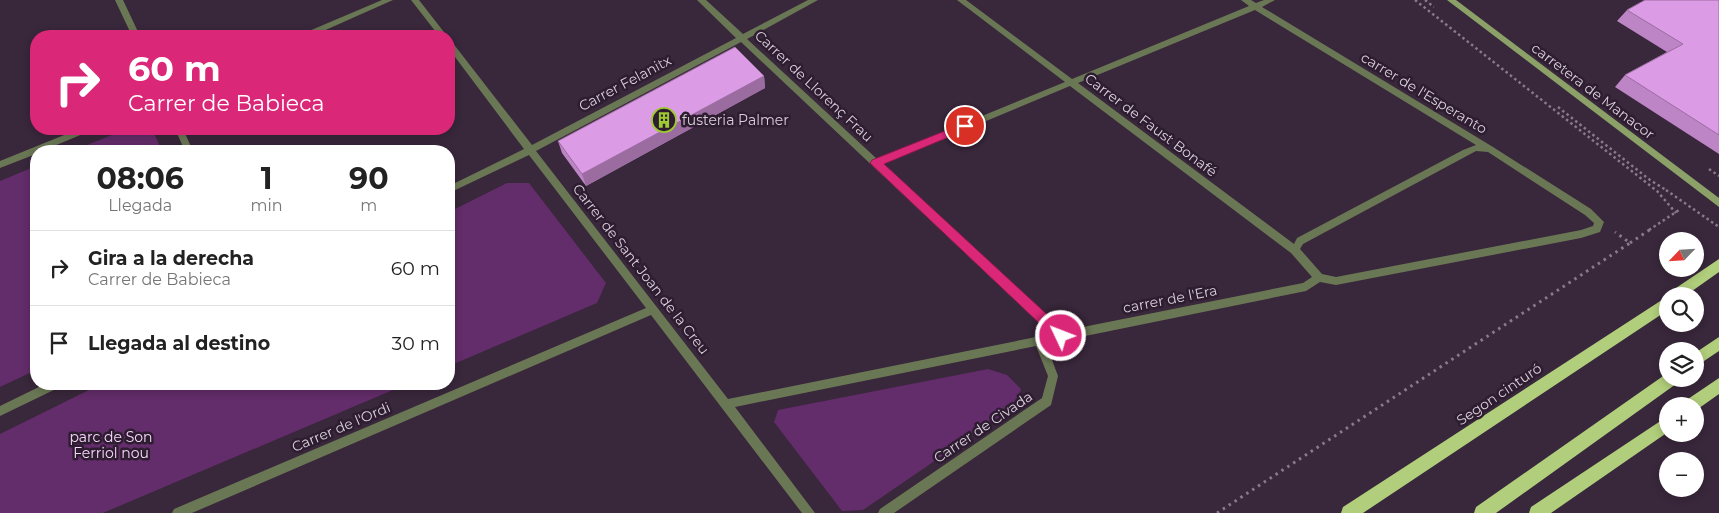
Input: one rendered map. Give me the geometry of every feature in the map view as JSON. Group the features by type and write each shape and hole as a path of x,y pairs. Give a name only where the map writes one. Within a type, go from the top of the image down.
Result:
{"highway":[{"path":"1688,287 1719,265"},
{"name":"Segon cinturó","path":"1348,513 1659,308"},
{"path":"1704,354 1719,343"},
{"path":"1702,397 1719,385"},
{"path":"1482,513 1660,387"},
{"path":"1537,513 1659,429"}],"main road":[{"name":"carretera de Manacor","path":"1451,0 1719,203"}],"street":[{"path":"119,0 133,30"},
{"path":"319,30 389,0"},
{"path":"415,0 438,30"},
{"name":"Carrer de Llorenç Frau","path":"701,0 1061,336"},
{"name":"Carrer Felanitx","path":"455,187 530,150 814,0"},
{"name":"Carrer de Faust Bonafé","path":"961,0 1295,250 1319,278"},
{"name":"carrer de l'Esperanto","path":"1245,0 1490,149 1588,212 1599,222"},
{"path":"876,163 1271,0"},
{"name":"Carrer de Sant Joan de la Creu","path":"455,52 809,513"},
{"path":"48,145 72,135"},
{"path":"1295,250 1300,241 1466,152 1475,148 1490,149"},
{"path":"0,165 30,153"},
{"name":"carrer de l'Era","path":"726,404 1306,287 1319,278 1336,281 1581,234 1596,229 1599,222"},
{"name":"Carrer de l'Ordi","path":"178,513 653,310"},
{"name":"Carrer de Civada","path":"884,513 1047,401 1053,376 1039,341"},
{"path":"0,411 44,390"}],"path":[{"path":"1217,513 1677,211 1657,192 1414,0"},
{"path":"1666,190 1719,227"},
{"path":"1599,222 1630,242"}],"green space":[{"path":"112,135 155,135 159,145 87,145"},
{"path":"30,168 30,373 0,387 0,181"},
{"path":"507,183 529,183 606,283 597,303 455,363 455,209"},
{"path":"988,369 1007,375 1021,389 1015,406 863,510 842,511 774,422 778,410"},
{"name":"parc de Son Ferriol nou","path":"89,390 393,390 103,513 0,513 0,434"}],"building":[{"path":"1645,0 1719,0 1719,135 1625,75 1683,44 1627,10"},
{"name":"fusteria Palmer","path":"735,47 764,76 582,174 558,141"}],"place":[{"name":"fusteria Palmer","path":"664,120"}],"route":[{"path":"965,126 876,163 1061,336"}]}
